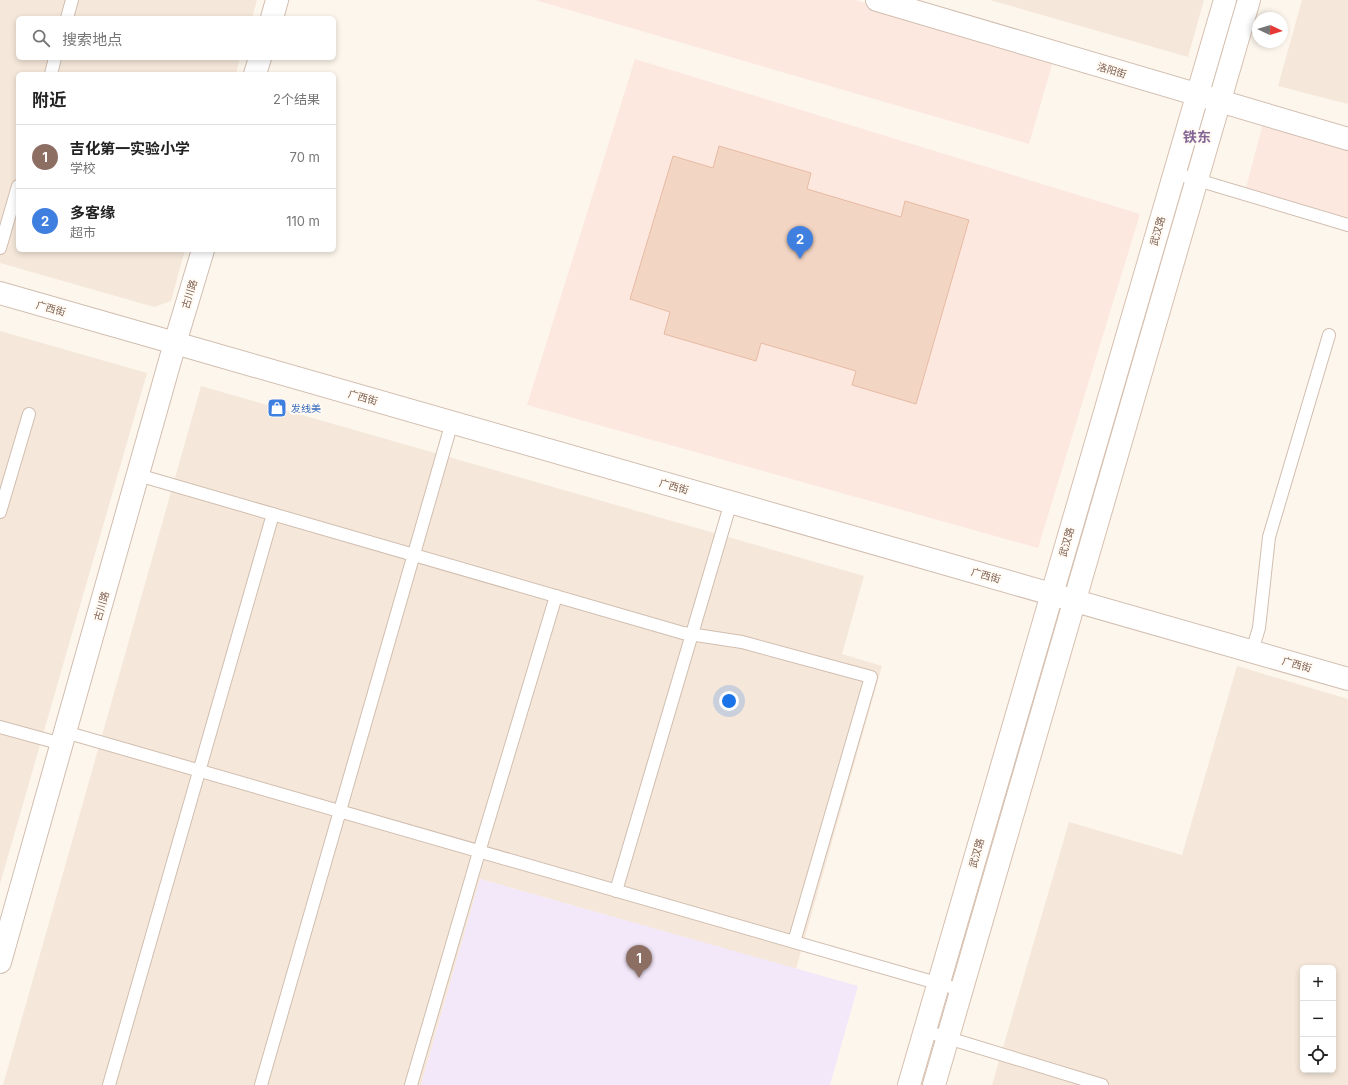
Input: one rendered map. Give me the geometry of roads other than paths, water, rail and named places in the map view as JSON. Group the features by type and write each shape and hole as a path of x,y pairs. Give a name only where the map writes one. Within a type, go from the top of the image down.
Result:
{"street":[{"path":"273,16 277,0"},
{"name":"洛阳街","path":"877,0 1197,96 1348,139"},
{"name":"武汉路","path":"909,1085 1051,593 1225,0"},
{"path":"934,1085 1249,0"},
{"path":"256,72 259,60"},
{"name":"古川路","path":"0,962 175,343 202,252"},
{"name":"广西街","path":"0,293 1348,679"}],"lane":[{"path":"68,16 72,0"},
{"path":"52,72 55,60"},
{"path":"1174,173 1348,225"},
{"path":"0,248 16,193"},
{"path":"1252,651 1259,628 1269,537 1329,335"},
{"path":"0,512 29,414"},
{"path":"261,1085 452,422"},
{"path":"138,475 683,633 742,642 871,677 794,942"},
{"path":"616,891 731,502"},
{"path":"109,1085 273,514"},
{"path":"411,1085 556,596"},
{"path":"0,727 64,738 199,771 962,990"},
{"path":"925,1031 1102,1085"}],"place":[{"name":"多客缘","path":"800,259"},
{"name":"发线美","path":"277,408"},
{"name":"吉化第一实验小学","path":"639,978"}],"district":[{"name":"铁东","path":"1197,137"}]}
